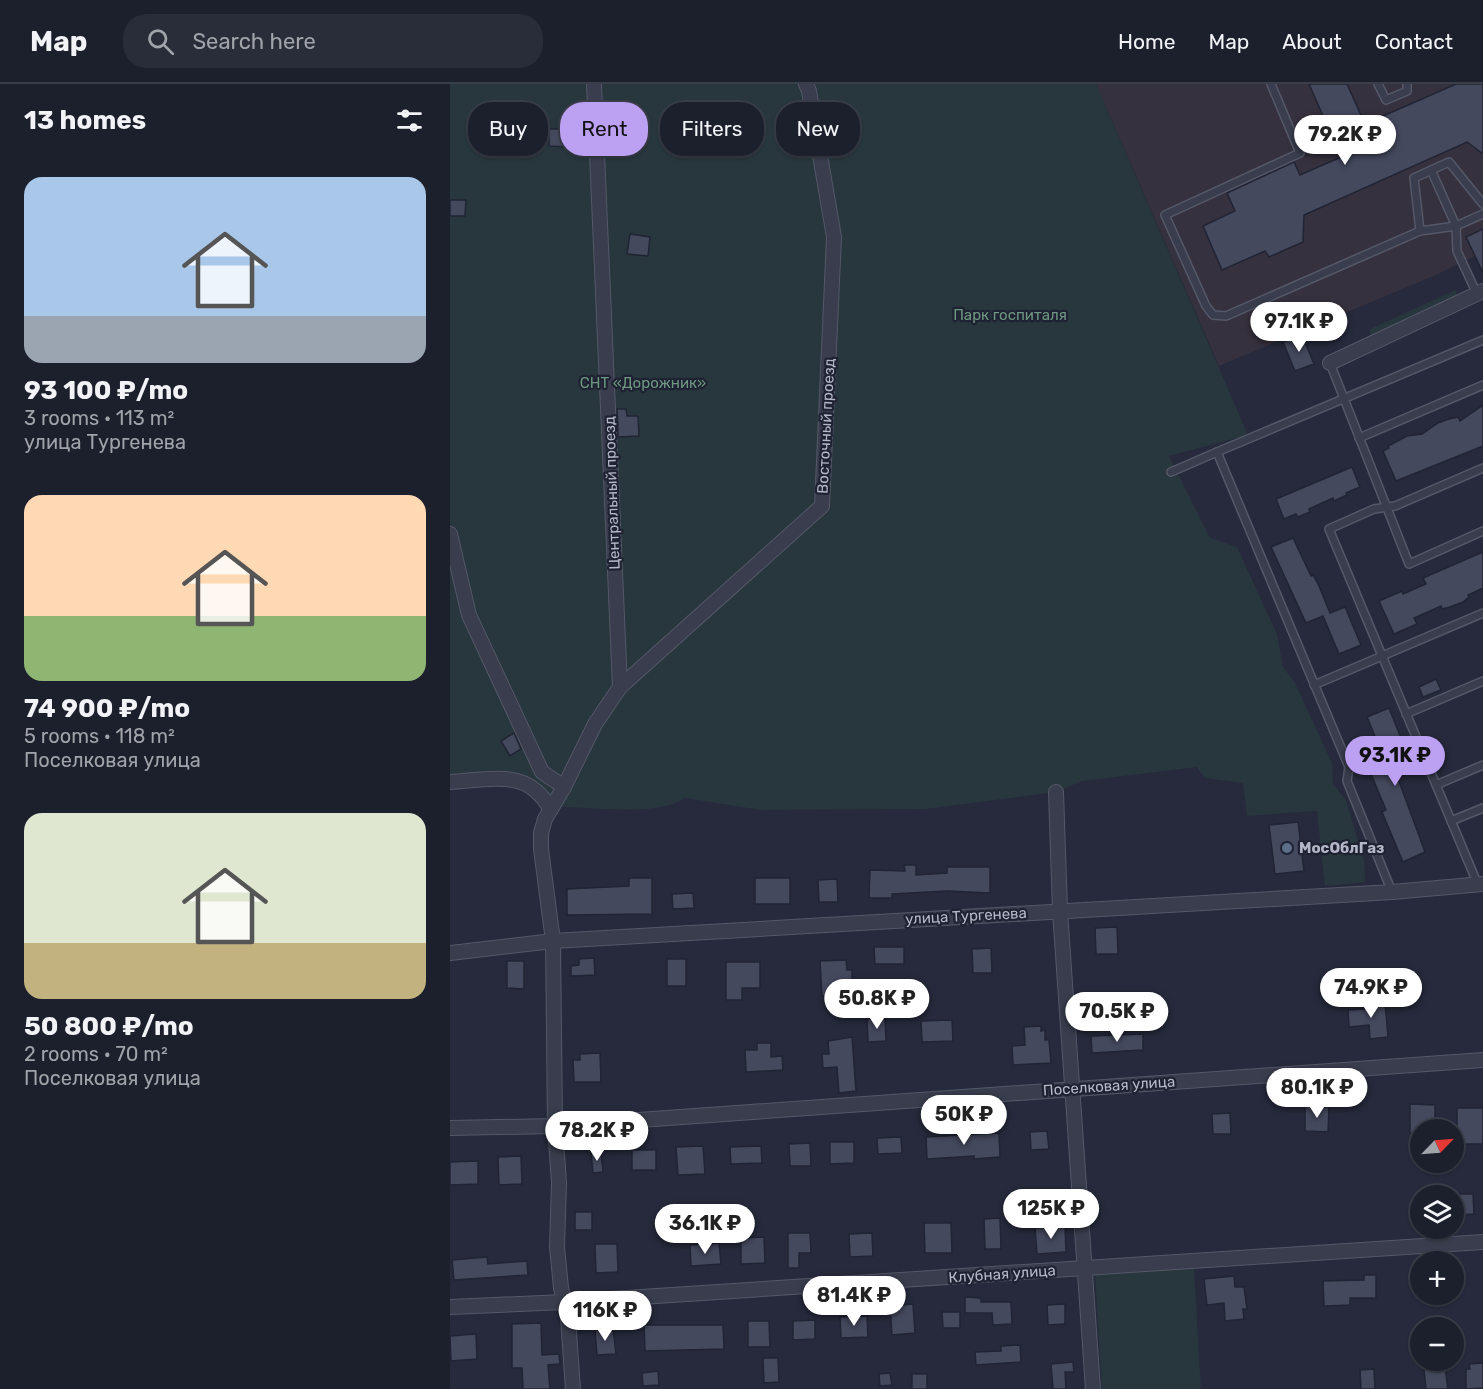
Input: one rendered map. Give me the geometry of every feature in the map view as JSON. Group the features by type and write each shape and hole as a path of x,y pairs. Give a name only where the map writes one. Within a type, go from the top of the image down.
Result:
{"street":[{"name":"Центральный проезд","path":"594,84 620,687"},
{"name":"Восточный проезд","path":"573,1389 568,1318 561,1288 557,1247 559,1183 555,1126 553,941 541,841 545,819 564,787 595,724 620,687 822,506 834,237 806,84"},
{"path":"1330,363 1480,292"},
{"path":"450,534 469,615 542,771 564,787"},
{"path":"450,782 494,779 516,781 536,790 552,808"},
{"path":"1056,792 1060,910 1093,1389"},
{"name":"улица Тургенева","path":"450,953 553,941 1481,885"},
{"name":"Поселковая улица","path":"450,1128 555,1126 1483,1060"},
{"name":"Клубная улица","path":"450,1307 564,1302 1483,1242"}],"lane":[{"path":"1271,84 1300,153 1165,215 1210,312 1217,317 1420,231 1456,226 1483,214"},
{"path":"1378,84 1386,100 1407,91 1407,84"},
{"path":"1420,231 1414,178 1449,162 1483,202 1468,220"},
{"path":"1431,170 1456,226 1457,251 1480,292"},
{"path":"1171,472 1483,340"},
{"path":"1330,363 1409,564 1483,531"},
{"path":"1359,438 1483,385"},
{"path":"1217,452 1349,767 1347,781 1392,892"},
{"path":"1481,885 1451,821 1329,529 1374,509 1395,506 1483,468"},
{"path":"1314,685 1483,613"},
{"path":"1406,714 1483,681"},
{"path":"1436,785 1483,765"},
{"path":"1451,821 1483,808"}],"shaded area":[{"path":"1096,84 1483,84 1483,258 1477,261 1475,256 1438,274 1219,366"}],"green space":[{"path":"450,84 1096,84 1248,435 1169,456 1210,538 1237,547 1277,634 1283,667 1295,683 1332,763 1333,784 1346,800 1364,861 1365,882 1325,886 1317,811 1247,816 1243,783 1205,778 1197,767 1082,781 1056,792 925,809 760,810 685,798 657,808 621,810 553,807 526,784 450,782"},
{"path":"1455,290 1457,293 1455,296 1372,335 1369,334 1370,329"},
{"path":"1194,1268 1201,1389 1102,1389 1095,1275"}],"building":[{"path":"1309,84 1347,84 1365,124 1456,84 1483,84 1483,154 1467,142 1304,215 1303,242 1269,257 1265,251 1222,270 1203,226 1235,211 1227,193 1294,162 1300,175 1341,157"},
{"path":"549,129 560,129 560,146 549,146"},
{"path":"450,200 466,200 465,216 450,216"},
{"path":"1483,229 1483,273 1466,237"},
{"path":"630,234 650,237 648,256 627,254"},
{"path":"1302,335 1314,364 1295,371 1283,342"},
{"path":"1483,405 1483,446 1396,481 1383,451 1389,448 1388,446 1407,436 1422,434 1438,423 1449,419 1458,417 1460,421"},
{"path":"617,409 626,409 627,416 638,416 639,436 618,437"},
{"path":"1352,467 1360,487 1334,501 1333,498 1309,509 1310,512 1284,519 1276,499"},
{"path":"1293,538 1311,576 1313,575 1319,586 1330,613 1345,607 1361,645 1339,654 1323,616 1306,623 1271,547"},
{"path":"1483,552 1483,588 1468,595 1469,597 1463,602 1442,609 1441,606 1414,618 1417,624 1394,634 1379,601 1426,584 1423,578"},
{"path":"1436,679 1441,690 1423,697 1419,687"},
{"path":"1389,708 1409,758 1393,765 1425,852 1403,862 1382,812 1386,810 1371,774 1388,767 1367,717"},
{"path":"514,733 521,749 510,756 501,741"},
{"name":"МосОблГаз","path":"1298,822 1304,871 1275,874 1269,825"},
{"path":"904,865 916,865 916,875 947,873 947,867 990,867 990,893 947,891 892,894 892,898 869,898 870,870 905,871"},
{"path":"629,878 652,878 652,914 567,915 567,889 629,886"},
{"path":"755,878 790,878 790,904 755,904"},
{"path":"837,879 838,902 819,902 818,880"},
{"path":"693,893 694,908 673,909 672,894"},
{"path":"1117,927 1118,954 1096,954 1095,928"},
{"path":"874,947 904,947 904,964 875,964"},
{"path":"991,948 992,973 973,973 972,949"},
{"path":"594,958 595,975 571,976 571,966 579,965 579,959"},
{"path":"667,959 686,959 686,986 667,986"},
{"path":"846,960 847,970 852,970 852,981 840,981 841,996 822,996 820,961"},
{"path":"507,961 524,961 524,989 507,988"},
{"path":"726,962 760,962 760,988 742,988 742,1000 726,1000"},
{"path":"1385,1002 1388,1037 1370,1039 1369,1025 1349,1027 1348,1010 1365,1009 1365,1004"},
{"path":"885,1018 886,1041 868,1042 867,1019"},
{"path":"952,1020 953,1041 922,1042 921,1021"},
{"path":"1041,1026 1041,1031 1045,1030 1045,1040 1049,1040 1051,1063 1013,1065 1012,1046 1025,1045 1024,1027"},
{"path":"1143,1034 1143,1050 1092,1053 1091,1036"},
{"path":"852,1037 856,1091 839,1093 837,1067 823,1068 822,1054 829,1054 828,1041"},
{"path":"757,1043 771,1043 771,1057 782,1056 783,1070 746,1072 745,1050 757,1050"},
{"path":"600,1053 601,1082 574,1082 573,1060 580,1060 580,1054"},
{"path":"1410,1104 1435,1105 1435,1119 1410,1119"},
{"path":"1305,1106 1329,1107 1328,1132 1305,1131"},
{"path":"1457,1108 1483,1108 1483,1144 1464,1144 1464,1119 1457,1119"},
{"path":"1230,1113 1231,1134 1213,1134 1212,1114"},
{"path":"1047,1131 1049,1149 1031,1150 1030,1132"},
{"path":"999,1133 1000,1157 927,1159 926,1137"},
{"path":"901,1137 902,1153 878,1154 877,1138"},
{"path":"830,1142 854,1142 854,1163 830,1164"},
{"path":"810,1143 811,1166 790,1166 789,1144"},
{"path":"703,1146 705,1174 678,1175 676,1147"},
{"path":"761,1146 762,1163 731,1164 730,1147"},
{"path":"632,1150 656,1150 656,1170 632,1170"},
{"path":"601,1151 603,1172 593,1173 591,1152"},
{"path":"521,1156 522,1184 499,1185 498,1157"},
{"path":"478,1161 478,1184 450,1185 450,1162"},
{"path":"1464,1194 1473,1194 1474,1214 1464,1214"},
{"path":"575,1212 592,1212 592,1230 575,1230"},
{"path":"1000,1218 1001,1249 985,1249 984,1219"},
{"path":"924,1223 951,1223 952,1253 925,1253"},
{"path":"1065,1226 1066,1252 1037,1254 1035,1228"},
{"path":"788,1233 810,1233 811,1253 799,1253 799,1268 788,1268"},
{"path":"872,1233 873,1256 850,1257 849,1234"},
{"path":"764,1237 765,1263 741,1264 741,1238"},
{"path":"719,1243 721,1264 691,1266 690,1245"},
{"path":"595,1244 617,1244 618,1272 596,1273"},
{"path":"487,1257 488,1264 527,1261 528,1275 454,1280 452,1260"},
{"path":"1364,1275 1376,1275 1376,1298 1350,1298 1350,1305 1324,1306 1323,1281 1364,1280"},
{"path":"1234,1276 1235,1287 1244,1287 1247,1309 1243,1309 1244,1319 1225,1321 1224,1303 1207,1305 1204,1279"},
{"path":"965,1297 981,1298 981,1302 1011,1302 1012,1324 993,1325 992,1313 965,1313"},
{"path":"913,1304 915,1333 892,1335 890,1306"},
{"path":"1065,1304 1065,1324 1048,1325 1047,1305"},
{"path":"942,1312 960,1312 960,1328 943,1328"},
{"path":"867,1316 868,1337 841,1338 840,1317"},
{"path":"815,1320 815,1339 793,1340 793,1321"},
{"path":"748,1321 769,1321 770,1347 748,1347"},
{"path":"541,1323 542,1355 559,1354 560,1364 548,1365 550,1389 523,1389 522,1368 512,1368 512,1324"},
{"path":"644,1325 723,1325 724,1349 645,1351"},
{"path":"613,1329 616,1354 597,1355 595,1330"},
{"path":"476,1334 477,1359 451,1361 450,1336"},
{"path":"1020,1345 1021,1362 976,1365 975,1352 1001,1351 1001,1346"},
{"path":"763,1358 778,1358 779,1382 764,1383"},
{"path":"1073,1362 1074,1372 1065,1372 1066,1389 1053,1389 1051,1364"},
{"path":"1483,1363 1483,1388 1466,1389 1466,1369 1470,1369 1469,1364"},
{"path":"1374,1369 1375,1389 1361,1389 1360,1370"},
{"path":"658,1371 659,1385 643,1386 642,1373"},
{"path":"1424,1371 1446,1371 1448,1389 1426,1389"},
{"path":"890,1373 892,1385 880,1386 879,1374"},
{"path":"912,1374 927,1374 927,1389 912,1389"}],"place":[{"name":"МосОблГаз","path":"1287,848"}],"park label":[{"name":"Парк госпиталя","path":"1010,315"},
{"name":"СНТ «Дорожник»","path":"643,383"}]}
